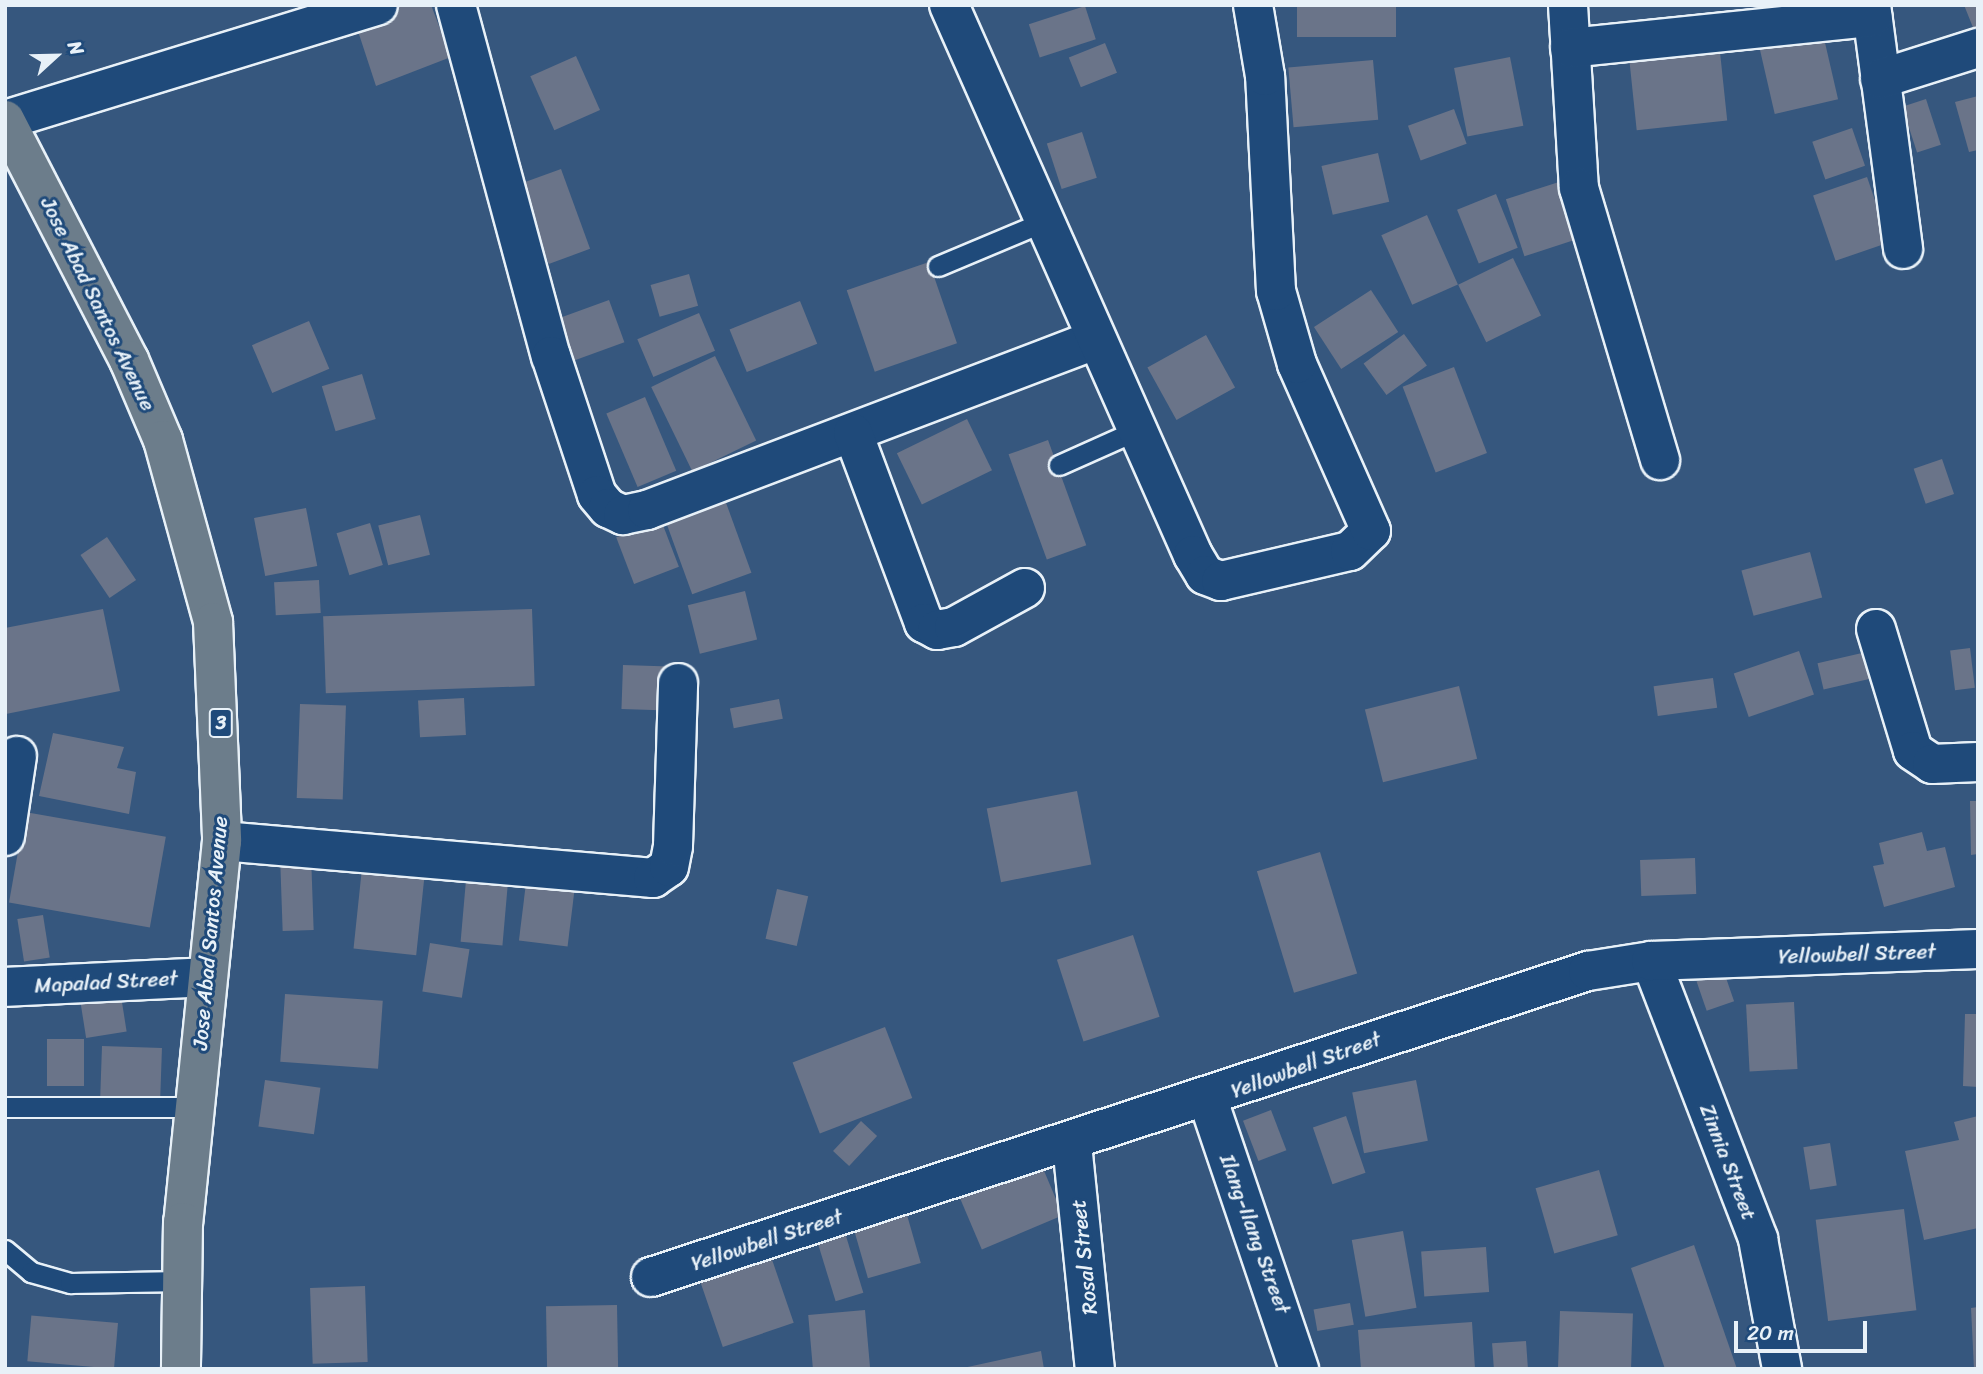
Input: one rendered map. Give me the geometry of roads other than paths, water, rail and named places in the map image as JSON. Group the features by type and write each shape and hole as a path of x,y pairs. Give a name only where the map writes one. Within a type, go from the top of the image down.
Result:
{"highway":[{"name":"Jose Abad Santos Avenue","path":"5,120 129,360 189,525 213,622 222,841 193,1107 181,1369"}],"street":[{"path":"5,120 378,5"},
{"path":"456,5 551,356 597,495 608,508 623,515 647,510 1093,341"},
{"path":"949,5 1093,341 1135,430 1205,575 1221,581 1350,551 1371,531 1297,364 1276,290 1265,76 1254,5"},
{"path":"1568,5 1572,145 1586,224 1660,460"},
{"path":"1570,48 1872,11 1903,249"},
{"path":"1880,79 1978,48"},
{"path":"853,433 924,623 937,630 954,627 1024,587"},
{"path":"1876,629 1913,751 1932,764 1978,762"},
{"path":"222,841 653,878 670,867 673,846 678,683"},
{"path":"5,836 17,756"},
{"name":"Yellowbell Street","path":"651,1277 1208,1100 1510,993 1651,961 1978,949"},
{"name":"Zinnia Street","path":"1651,961 1758,1238 1777,1314 1782,1369"},
{"name":"Mapalad Street","path":"5,987 206,977"},
{"name":"Ilang-Ilang Street","path":"1208,1100 1300,1369"},
{"name":"Rosal Street","path":"1072,1144 1095,1369"}],"lane":[{"path":"938,266 1043,222"},
{"path":"1059,465 1135,430"},
{"path":"5,1107 193,1107"},
{"path":"5,1250 31,1272 70,1283 183,1281"}]}
